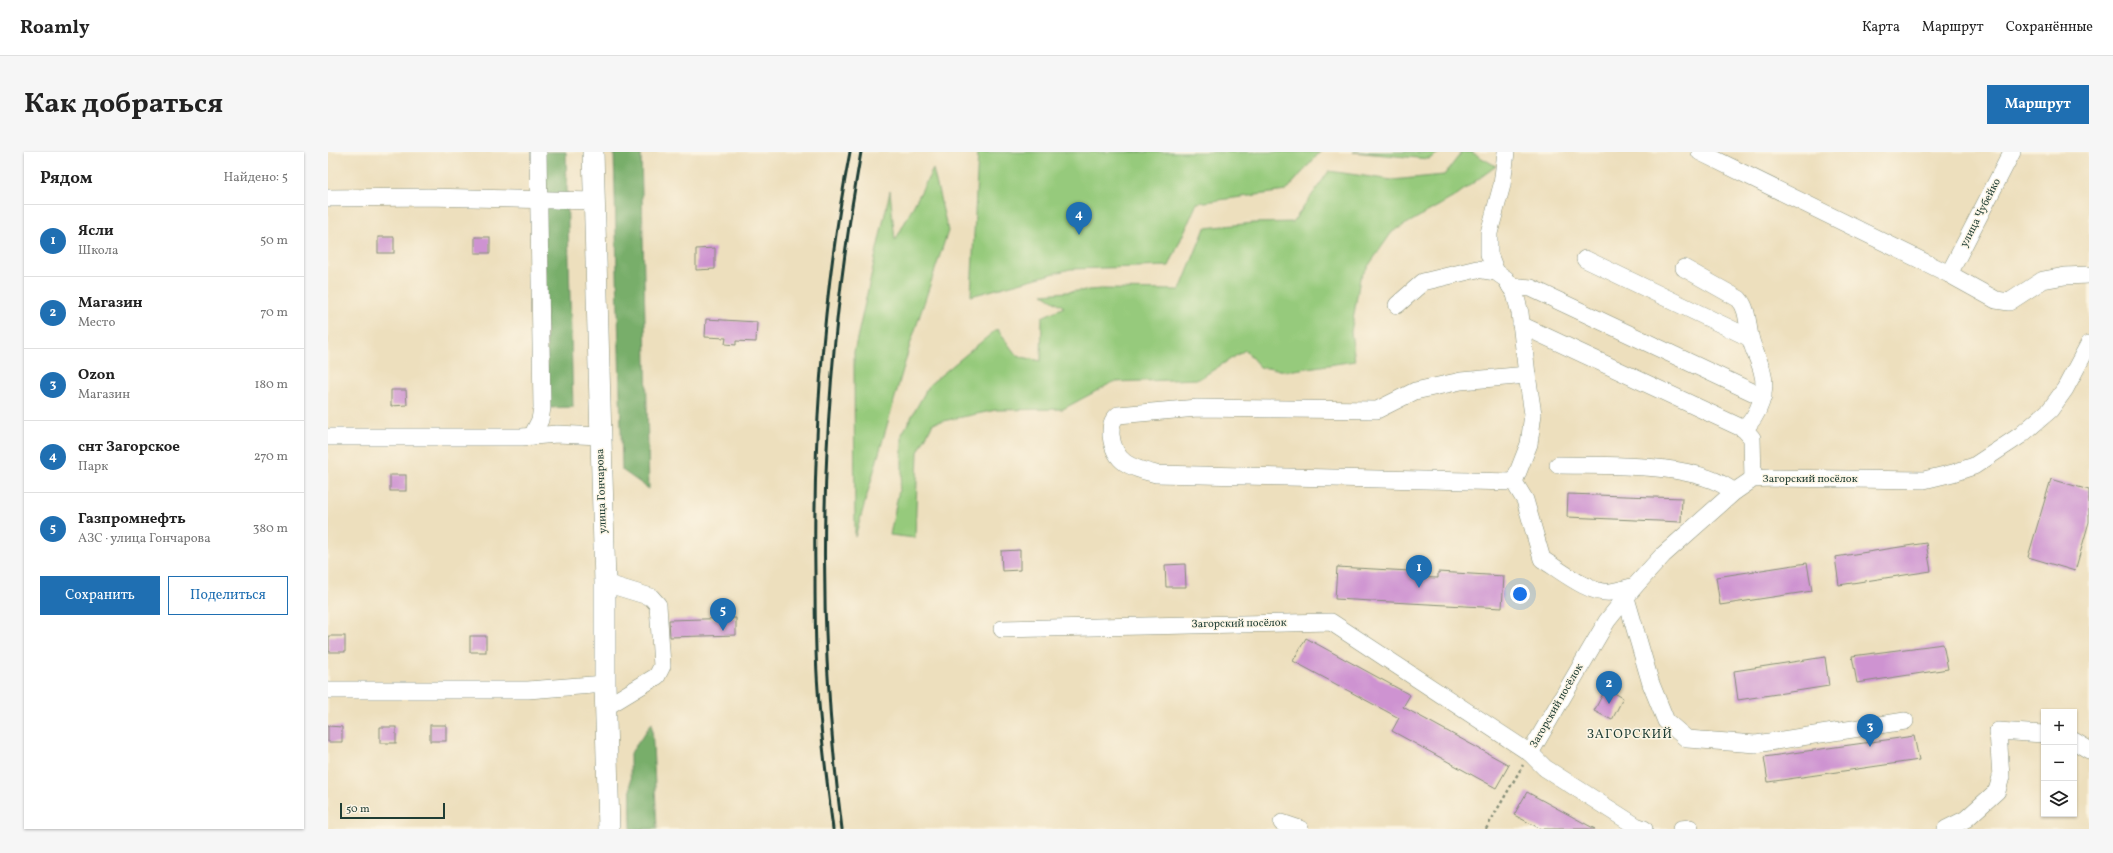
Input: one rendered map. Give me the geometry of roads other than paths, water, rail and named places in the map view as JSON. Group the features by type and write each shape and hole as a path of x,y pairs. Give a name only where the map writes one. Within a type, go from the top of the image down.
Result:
{"main road":[{"name":"улица Гончарова","path":"593,152 605,583 605,684 609,829"}],"street":[{"path":"532,436 540,420 542,408 538,152"},
{"path":"1496,272 1489,254 1489,233 1502,185 1506,152"},
{"path":"1700,152 1950,274 1996,300 2008,302 2043,280 2064,276 2089,275"},
{"name":"улица Чубейко","path":"1950,274 2012,152"},
{"path":"328,198 428,197 594,201"},
{"path":"1585,259 1750,338"},
{"path":"1684,268 1739,299 1746,306 1750,338 1763,373 1763,397 1752,421 1744,429"},
{"path":"1397,305 1423,282 1477,269 1496,272 1506,279 1515,294 1521,325 1533,414 1528,444 1514,482 1524,500 1542,559 1583,585 1597,591 1610,593 1630,592 1651,684 1666,721 1687,739 1756,744 1904,721"},
{"path":"1510,286 1531,288 1763,397"},
{"path":"1521,325 1744,429 1752,438 1753,479"},
{"name":"Загорский посёлок","path":"1002,629 1331,622 1530,753 1607,621 1630,592 1663,555 1734,492 1753,479 1924,480 1974,466 2021,435 2050,410 2065,388 2089,344"},
{"path":"1514,482 1156,474 1138,470 1124,462 1114,451 1111,426 1113,420 1118,415 1197,408 1377,410 1416,391 1462,382 1527,375"},
{"path":"328,437 532,436 557,434 600,436"},
{"path":"1558,465 1655,468 1707,478 1725,485 1734,492"},
{"path":"605,583 651,597 658,605 662,666 657,676 606,707"},
{"path":"328,690 528,690 605,684"},
{"path":"1946,829 1966,820 1998,791 2001,777 1998,731 2041,734"},
{"path":"2077,743 2089,750"},
{"path":"1530,753 1545,768 1636,826 1644,829"},
{"path":"1282,823 1300,829"}],"railway":[{"path":"833,829 822,742 816,661 816,467 818,414 827,309 833,257 850,152"},
{"path":"842,829 833,744 827,660 825,575 826,490 830,405 837,320 861,152"}],"place":[{"name":"снт Загорское","path":"1079,235"},
{"name":"Ясли","path":"1419,588"},
{"name":"Газпромнефть","path":"723,631"},
{"name":"Магазин","path":"1609,704"},
{"name":"Ozon","path":"1870,747"}],"district":[{"name":"ЗАГОРСКИЙ","path":"1630,735"}]}
